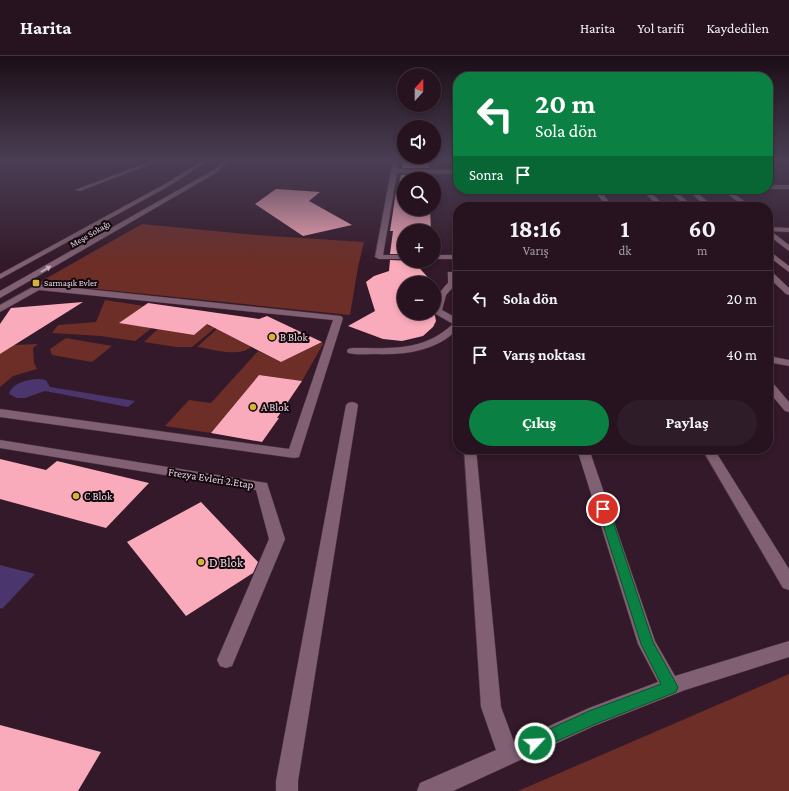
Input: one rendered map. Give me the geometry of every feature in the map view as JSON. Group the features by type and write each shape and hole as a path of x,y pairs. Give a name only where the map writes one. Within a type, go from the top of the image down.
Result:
{"street":[{"name":"Meşe Sokağı","path":"0,278 149,195"},
{"name":"Meşe Sokağı","path":"0,295 173,195"},
{"path":"390,195 379,257 397,257"},
{"path":"677,195 685,202"},
{"path":"697,195 705,202"},
{"path":"733,195 743,202"},
{"path":"773,231 789,230"},
{"path":"773,235 789,249"},
{"path":"773,254 789,256"},
{"path":"441,257 453,257"},
{"path":"773,257 789,270"},
{"path":"451,274 452,284 442,294 437,311 453,321"},
{"path":"773,278 789,292"},
{"path":"0,309 38,287 338,318 294,454 0,412"},
{"path":"352,351 411,350 438,340 453,329"},
{"path":"773,360 789,363"},
{"path":"773,390 789,409"},
{"path":"287,791 287,781 352,405"},
{"name":"Frezya Evleri 2.Etap","path":"0,444 262,486 277,539 226,660"},
{"path":"470,454 491,707 508,756"},
{"path":"586,454 647,644 671,687"},
{"path":"711,454 789,583"},
{"path":"428,791 589,718 685,682 789,648"}],"shaded area":[{"path":"142,224 256,235 364,242 350,315 38,283"},
{"path":"105,300 144,306 120,323 152,328 135,341 101,336 52,333 58,325 96,322"},
{"path":"222,314 208,326 215,328 192,347 176,347 144,342 158,329 194,335"},
{"path":"217,329 251,347 239,352 232,352 197,347"},
{"path":"66,338 112,346 92,362 52,355 50,349"},
{"path":"322,342 323,344 302,381 259,375 211,433 165,426 189,400 211,403 258,351 281,362"},
{"path":"38,344 33,348 34,363 37,369 13,376 0,387 0,354 14,345"},
{"path":"39,379 46,380 50,387 135,401 128,407 45,391 25,398 17,398 9,394 13,387 21,382"},
{"path":"0,565 35,574 2,609 0,608"},
{"path":"789,674 789,791 518,791"}],"building":[{"path":"267,195 316,195 309,201 352,225 303,236 255,204"},
{"path":"395,195 397,195 397,216 430,216 431,224 397,224 397,254 390,254 393,231 390,231"},
{"path":"390,260 397,260 397,268 419,268 427,276 397,276 397,320 436,320 433,327 423,336 402,341 383,339 348,326 375,311 366,282 374,276 389,271"},
{"path":"83,302 0,354 0,324 11,308"},
{"path":"148,303 259,319 267,316 322,342 281,362 207,324 194,335 119,323"},
{"name":"A Blok","path":"259,375 302,381 262,442 211,433"},
{"name":"C Blok","path":"0,459 46,470 57,461 149,483 106,528 0,499"},
{"name":"D Blok","path":"201,502 258,562 253,573 186,616 127,542"},
{"path":"0,725 101,752 78,791 0,791"}],"place":[{"name":"Sarmaşık Evler","path":"36,283"},
{"name":"B Blok","path":"272,337"},
{"name":"A Blok","path":"253,407"},
{"name":"C Blok","path":"76,496"},
{"name":"D Blok","path":"201,562"}],"route":[{"path":"535,743 589,718 671,687 647,644 603,509"}]}
